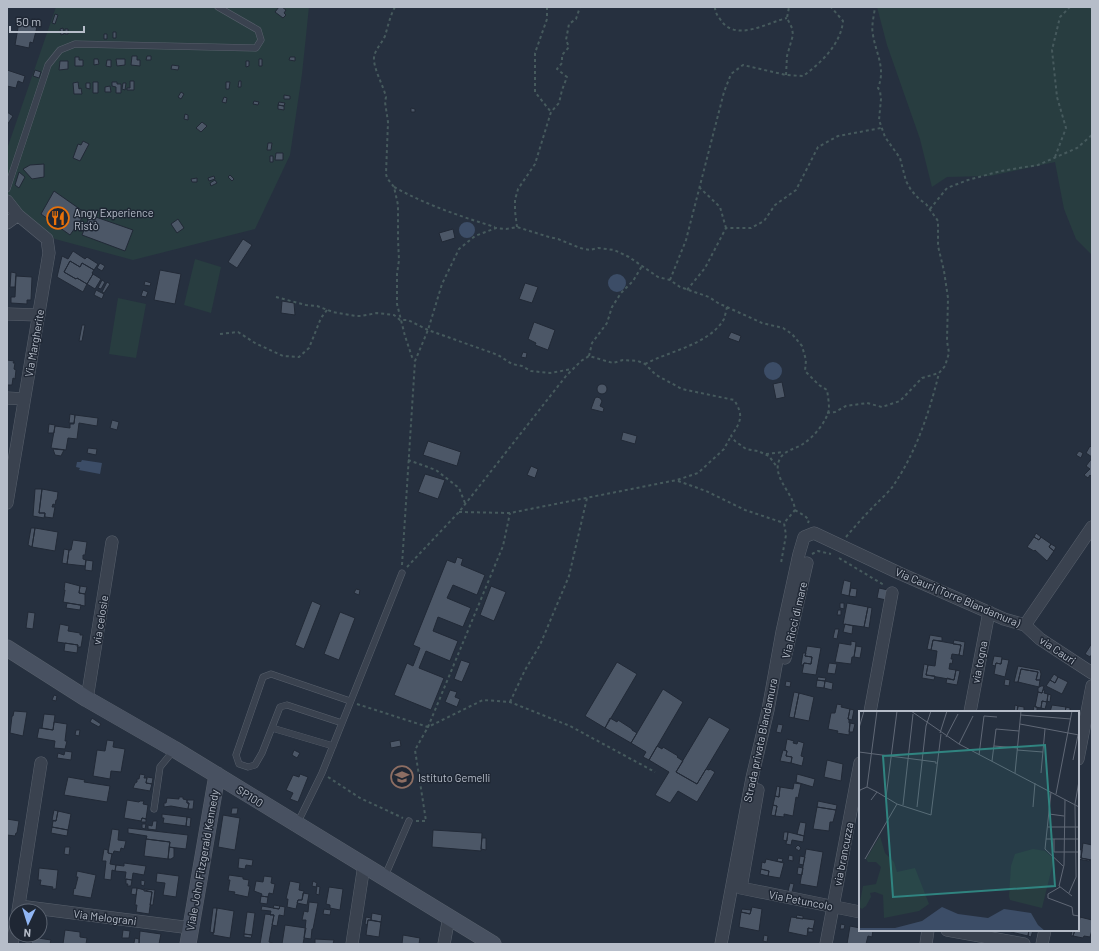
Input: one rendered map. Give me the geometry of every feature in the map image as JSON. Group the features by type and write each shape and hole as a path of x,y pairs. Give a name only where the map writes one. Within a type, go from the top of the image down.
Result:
{"main road":[{"name":"SP100","path":"7,648 88,699 174,749 296,825 493,944"},
{"name":"Viale John Fitzgerald Kennedy","path":"190,940 217,776"}],"street":[{"name":"Via Margherite","path":"7,201 18,215 47,239 49,253 8,485 7,503"},
{"path":"7,223 18,215"},
{"path":"7,314 39,315"},
{"path":"7,398 24,399"},
{"name":"Via Cauri (Torre Blandamura)","path":"804,537 814,533 899,573 1004,619 1025,626 1092,527"},
{"name":"Strada privata Blandamura","path":"721,944 755,779 771,710 785,618 804,537"},
{"name":"via celosie","path":"88,699 112,542"},
{"name":"Via Ricci di mare","path":"771,710 807,563"},
{"path":"870,711 892,593"},
{"name":"via togna","path":"970,711 989,612"},
{"name":"via Cauri","path":"1025,626 1040,639 1092,673"},
{"path":"1079,754 1092,686"},
{"path":"19,903 41,763"},
{"name":"via brancuzza","path":"826,944 859,768"},
{"name":"Via Petuncolo","path":"755,779 741,888 859,912"},
{"path":"352,944 364,865"},
{"name":"Via Melograni","path":"48,914 190,940"},
{"path":"444,944 449,917"},
{"path":"926,944 928,931"},
{"path":"952,931 1024,944"},
{"path":"1042,944 1045,931"}],"lane":[{"path":"7,188 48,65 60,50 75,44 256,48 261,40 258,30 218,7"},
{"path":"296,825 322,773 402,573"},
{"path":"342,723 287,705 280,707 262,753 255,765 248,767 239,764 236,754 263,676 270,674 350,702"},
{"path":"272,728 333,746"},
{"path":"154,809 160,767 174,749"},
{"path":"384,878 409,821"}],"path":[{"path":"395,7 385,36 381,44 376,49 374,56 374,62 386,97 385,102 388,122 386,174 387,178 394,187 420,201 464,218 496,228 517,227 549,237 558,238 580,248 590,250 598,248 614,250 629,257 658,277 670,280 680,287 709,297 762,323 783,328 792,334 802,346 805,354 805,371 819,385 827,390 829,403 827,413 824,421 812,436 803,444 785,452 764,454"},
{"path":"547,7 547,19 535,53 535,92 551,112"},
{"path":"517,227 514,211 518,189 535,164 551,112 559,103 567,77 557,70 562,63 562,56 569,47 566,40 568,24 576,19 580,7"},
{"path":"715,7 715,11 723,25 736,31 753,30 787,18"},
{"path":"786,75 787,56 793,35 792,28 787,18 789,7"},
{"path":"670,280 686,240 724,92 731,74 743,66 786,75 803,76 819,64 837,41 842,30 843,21 831,7"},
{"path":"840,544 861,519 895,484 914,449 935,392 939,372 944,366 949,353 947,341 948,298 938,246 938,221 930,209 911,190 906,181 900,158 884,137 879,120 880,91 878,88 882,76 872,33 875,7"},
{"path":"1055,157 1066,128 1057,96 1052,50 1060,16 1070,7"},
{"path":"726,228 751,228 764,221 775,205 796,190 818,147 838,136 882,128"},
{"path":"930,209 947,188 968,180 994,173 1038,165 1077,148 1092,135"},
{"path":"394,187 398,205 399,260 397,274 397,304 400,320 415,361"},
{"path":"687,290 705,268 726,228 720,207 699,187"},
{"path":"402,573 415,361 428,330 442,284 459,249 475,236 496,228"},
{"path":"402,573 459,512 566,376 581,361 589,356 592,344 608,323 612,307 621,293 633,281 642,266"},
{"path":"276,297 306,305 317,306 327,310 361,316 376,313 394,315 400,320 408,320 428,330 498,355 512,364 522,366 530,371 550,373 574,369"},
{"path":"645,364 656,358 685,348 700,340 714,330 724,319 727,307"},
{"path":"220,334 238,332 255,343 283,356 299,357 309,348 321,318 327,310"},
{"path":"459,512 510,513 677,480 698,473 724,449 737,428 741,417 740,409 734,400 682,389 656,375 645,364 638,361 623,360 613,363 589,356"},
{"path":"827,413 835,412 846,406 867,403 882,407 900,401 922,378 939,372"},
{"path":"731,436 746,449 758,451 769,456 777,468 784,486 795,505 795,510 784,523 786,535 781,563"},
{"path":"777,468 779,459 785,452"},
{"path":"408,460 436,470 459,488 465,503"},
{"path":"677,480 706,491 745,510 784,523"},
{"path":"510,702 525,670 540,645 569,576 587,498"},
{"path":"795,510 809,520 804,537"},
{"path":"322,773 360,798 409,821 426,820 415,750 428,726 503,546 510,513"},
{"path":"807,563 809,556 818,551 833,554"},
{"path":"839,558 888,587 892,593"},
{"path":"350,702 428,726 483,700 510,702 570,726 655,772"}],"green space":[{"path":"56,7 309,7 302,74 290,155 255,229 133,260 55,239 16,205 7,194 7,149"},
{"path":"877,7 1092,7 1092,255 1076,239 1064,209 1055,162 990,176 947,177 932,187 920,139 887,45"},
{"path":"195,259 221,267 211,313 184,305"},
{"path":"118,298 146,304 136,358 109,354"}],"water":[{"path":"464,222 470,222 475,227 473,236 470,238 464,238 459,233 459,227"},
{"path":"617,274 623,277 626,283 623,289 617,292 611,289 608,283 611,277"},
{"path":"773,362 779,365 782,371 779,377 773,380 767,377 764,371 767,365"},
{"path":"82,460 102,463 100,474 79,470 80,468 76,467 77,462 81,462"}],"building":[{"path":"279,7 286,10 284,13 286,15 283,18 275,12"},
{"path":"55,14 58,15 55,24 52,23"},
{"path":"19,22 37,27 33,43 30,42 29,48 15,45"},
{"path":"63,28 64,34 61,35 60,29"},
{"path":"65,29 68,29 68,34 65,34"},
{"path":"113,32 116,32 116,38 113,38"},
{"path":"104,34 107,34 107,39 104,39"},
{"path":"132,56 137,56 137,60 140,60 140,66 131,65"},
{"path":"147,56 151,56 151,60 146,60"},
{"path":"75,57 79,57 79,60 83,60 83,66 75,66"},
{"path":"290,57 295,57 295,61 289,60"},
{"path":"94,59 98,59 99,64 94,65"},
{"path":"116,59 125,59 125,65 117,66"},
{"path":"259,59 262,59 262,66 259,66"},
{"path":"107,60 111,60 111,67 106,66"},
{"path":"60,61 68,61 68,69 59,70"},
{"path":"246,61 249,61 249,66 246,67"},
{"path":"172,65 179,66 178,70 171,69"},
{"path":"7,70 25,76 23,83 18,81 16,88 7,86"},
{"path":"35,70 41,72 39,78 33,76"},
{"path":"130,81 134,81 134,90 127,90 127,88 130,88"},
{"path":"239,81 241,81 241,87 238,87"},
{"path":"78,82 79,89 81,88 82,94 74,94 73,83"},
{"path":"93,82 98,82 98,93 93,93"},
{"path":"112,82 121,84 121,93 116,93 116,87 112,86"},
{"path":"226,82 230,82 229,89 226,89"},
{"path":"86,83 90,83 90,89 86,88"},
{"path":"123,83 126,83 125,90 122,89"},
{"path":"110,86 111,92 105,92 105,87"},
{"path":"181,92 184,94 181,99 178,97"},
{"path":"284,95 290,96 290,99 284,99"},
{"path":"224,97 227,98 226,103 222,102"},
{"path":"254,101 259,102 258,105 253,104"},
{"path":"279,102 285,103 284,106 278,105"},
{"path":"278,105 284,106 284,110 278,109"},
{"path":"411,108 415,109 415,112 411,112"},
{"path":"7,112 13,116 7,125"},
{"path":"185,114 188,115 188,120 184,119"},
{"path":"202,122 207,126 201,132 196,128"},
{"path":"83,141 89,144 80,161 73,158 78,144 81,145"},
{"path":"268,143 272,143 271,150 267,150"},
{"path":"276,153 283,153 283,160 275,160"},
{"path":"270,156 273,156 273,162 270,162"},
{"path":"44,164 44,177 32,179 23,169 30,165"},
{"path":"19,172 25,177 19,188 15,185"},
{"path":"230,175 234,179 232,181 228,177"},
{"path":"214,176 215,179 209,181 208,178"},
{"path":"197,178 197,182 192,182 191,179"},
{"path":"215,180 217,183 211,186 210,183"},
{"path":"54,191 84,212 82,218 70,235 41,214"},
{"path":"90,215 133,230 125,251 82,235"},
{"path":"178,219 184,228 177,233 171,224"},
{"path":"453,229 455,238 442,242 439,233"},
{"path":"243,239 252,245 237,268 228,262"},
{"path":"73,251 85,259 87,257 98,264 94,270 82,263 80,267 70,261 64,272 87,284 83,292 57,277 62,256 68,259"},
{"path":"70,261 80,267 82,263 94,270 87,284 64,272"},
{"path":"100,263 105,266 102,271 97,268"},
{"path":"160,270 181,274 175,304 154,300"},
{"path":"11,272 16,273 15,287 10,287"},
{"path":"93,274 101,279 95,289 87,284"},
{"path":"16,276 32,277 31,300 27,300 27,304 11,303 11,297 15,297"},
{"path":"102,280 105,282 101,289 98,288"},
{"path":"145,281 151,283 150,286 144,285"},
{"path":"107,282 110,284 104,293 102,292"},
{"path":"525,283 538,287 532,303 519,299"},
{"path":"96,290 104,294 102,299 94,295"},
{"path":"143,290 148,292 146,297 141,296"},
{"path":"282,301 294,303 295,315 281,313"},
{"path":"534,322 555,330 548,350 535,345 536,343 528,339"},
{"path":"82,325 85,325 82,341 79,341"},
{"path":"731,332 741,336 739,342 728,338"},
{"path":"523,352 527,353 526,358 521,357"},
{"path":"7,360 14,361 13,363 15,363 15,379 13,378 12,385 7,385"},
{"path":"782,382 785,397 776,399 773,384"},
{"path":"600,384 604,384 607,389 604,394 600,394 597,391 597,387"},
{"path":"597,397 602,401 600,406 604,408 603,412 591,409 595,398"},
{"path":"70,414 75,415 74,423 69,423"},
{"path":"75,415 98,418 97,426 79,423 77,439 68,438 66,450 51,448 55,426 70,428 70,424 74,424"},
{"path":"112,420 119,422 117,430 110,428"},
{"path":"49,424 55,425 54,433 48,433"},
{"path":"623,432 637,436 635,444 621,440"},
{"path":"428,441 461,452 457,466 423,455"},
{"path":"1090,446 1092,446 1092,457 1086,453"},
{"path":"88,448 97,449 96,455 87,453"},
{"path":"53,449 64,450 61,456 55,455"},
{"path":"1079,451 1083,453 1081,458 1076,455"},
{"path":"1092,458 1092,477 1090,475 1088,478 1084,475 1090,469 1086,466"},
{"path":"531,466 538,469 535,478 527,475"},
{"path":"425,474 445,480 438,499 418,492"},
{"path":"35,489 42,489 39,513 45,513 44,518 33,516"},
{"path":"42,489 58,492 55,505 53,504 52,507 55,507 53,518 45,517 45,513 39,513"},
{"path":"31,528 35,528 32,547 28,545"},
{"path":"35,528 58,532 55,551 32,547"},
{"path":"1036,533 1041,537 1039,540 1034,537"},
{"path":"1034,537 1039,540 1041,537 1051,544 1049,547 1054,551 1047,561 1035,550 1034,551 1027,547"},
{"path":"73,540 87,542 85,555 83,555 83,559 86,560 85,566 67,564 69,550 71,550"},
{"path":"1051,544 1056,547 1054,551 1049,547"},
{"path":"64,549 69,550 67,564 62,563"},
{"path":"457,557 463,559 461,565 485,575 477,595 453,585 447,598 471,608 463,627 438,617 433,631 458,641 450,661 426,651 419,668 444,678 431,710 394,695 407,663 413,666 420,648 413,645 447,560 455,563"},
{"path":"86,560 93,561 92,571 85,570"},
{"path":"844,580 851,582 849,596 841,594"},
{"path":"65,582 80,586 79,593 85,594 85,606 63,602"},
{"path":"80,586 87,587 85,594 79,593"},
{"path":"491,586 506,592 494,621 480,615"},
{"path":"851,588 857,589 856,597 849,596"},
{"path":"879,588 888,590 886,600 877,598"},
{"path":"356,589 360,590 359,595 354,593"},
{"path":"312,601 321,605 304,649 295,645"},
{"path":"67,603 81,605 80,610 66,608"},
{"path":"840,603 844,603 844,609 840,608"},
{"path":"847,603 868,607 864,627 843,624"},
{"path":"868,607 872,608 869,628 864,627"},
{"path":"838,610 841,610 841,615 837,615"},
{"path":"28,612 35,613 33,629 26,628"},
{"path":"340,612 355,618 339,660 324,654"},
{"path":"60,624 69,626 68,631 83,635 81,647 77,647 78,645 57,642"},
{"path":"845,624 853,626 852,634 843,632"},
{"path":"835,629 839,629 837,639 833,638"},
{"path":"930,635 942,637 942,641 933,640 931,650 927,649"},
{"path":"933,640 961,645 959,655 952,654 952,664 950,663 949,669 956,670 954,680 926,675 928,665 935,666 937,651 931,650"},
{"path":"954,640 965,642 963,656 959,655 961,645 953,644"},
{"path":"851,641 856,642 854,657 852,657 851,664 835,662 839,643 851,645"},
{"path":"65,643 78,645 77,653 64,651"},
{"path":"1092,643 1092,654 1090,657 1085,654"},
{"path":"807,646 821,648 816,675 802,673 804,663 811,664 812,657 805,656"},
{"path":"856,646 862,647 860,658 854,657"},
{"path":"803,653 806,653 805,656 812,657 811,664 804,663 801,665"},
{"path":"994,656 1002,657 1001,664 996,663 995,666 992,665"},
{"path":"1002,659 1009,660 1005,677 994,674 996,663 1001,664"},
{"path":"461,660 470,663 462,682 454,679"},
{"path":"617,662 637,674 605,728 585,716"},
{"path":"829,663 837,664 835,674 827,673"},
{"path":"924,664 928,665 926,675 935,676 934,680 922,678"},
{"path":"1018,666 1040,670 1040,680 1036,680 1038,672 1021,669 1018,682 1014,682"},
{"path":"1021,669 1038,672 1036,680 1040,680 1039,687 1018,682"},
{"path":"956,670 960,671 957,685 946,683 947,678 954,680"},
{"path":"1054,674 1058,677 1055,683 1050,680"},
{"path":"818,677 826,678 825,681 817,680"},
{"path":"1058,677 1068,682 1062,694 1046,686 1050,680 1055,683"},
{"path":"1005,679 1010,680 1009,686 1004,685"},
{"path":"817,680 825,681 824,688 816,687"},
{"path":"786,681 791,682 790,687 785,686"},
{"path":"825,681 833,683 832,690 824,688"},
{"path":"1044,686 1042,693 1038,692 1038,688"},
{"path":"663,689 683,702 649,760 643,757 646,752 631,743"},
{"path":"450,690 457,692 455,697 460,699 457,707 445,702"},
{"path":"1043,690 1045,690 1044,693 1048,694 1047,702 1042,701 1041,708 1035,707 1038,692 1042,693"},
{"path":"794,692 799,693 794,718 789,717"},
{"path":"799,693 814,697 809,721 794,718"},
{"path":"1048,694 1051,695 1050,702 1047,701"},
{"path":"54,695 57,696 56,701 52,700"},
{"path":"1042,701 1047,702 1045,709 1041,708"},
{"path":"837,704 842,705 841,707 850,709 848,719 850,723 849,735 837,733 838,731 828,729 831,713 835,713"},
{"path":"1015,705 1018,706 1017,711 1014,711"},
{"path":"1052,705 1066,707 1065,711 1050,711"},
{"path":"1018,706 1024,707 1024,711 1017,711"},
{"path":"1034,706 1037,707 1037,711 1033,711"},
{"path":"1066,707 1070,708 1070,711 1065,711"},
{"path":"850,709 854,710 852,720 848,719"},
{"path":"14,711 27,712 23,736 10,733"},
{"path":"44,714 55,715 53,730 42,728"},
{"path":"709,717 730,729 697,784 676,772"},
{"path":"92,718 101,724 99,727 90,722"},
{"path":"610,718 617,722 618,720 637,733 631,743 605,728"},
{"path":"54,722 67,724 65,741 67,741 65,749 54,748 55,741 37,738 39,728 53,730"},
{"path":"850,723 855,724 853,732 849,732"},
{"path":"778,724 783,725 781,733 776,732"},
{"path":"76,730 80,730 79,736 75,735"},
{"path":"787,739 794,741 793,743 797,744 798,741 804,743 801,756 804,757 802,766 791,763 792,757 786,756 787,751 785,750"},
{"path":"107,740 114,741 113,747 125,749 121,772 111,771 110,779 93,776 97,750 105,751"},
{"path":"400,740 401,746 391,748 390,742"},
{"path":"657,746 662,749 663,747 678,756 677,757 683,761 676,772 697,784 706,769 710,769 715,772 697,802 678,791 670,803 655,795 669,772 649,760"},
{"path":"294,750 300,753 297,758 292,755"},
{"path":"783,750 787,751 786,756 792,757 791,763 780,761"},
{"path":"65,751 72,752 71,760 57,758 58,753 64,755"},
{"path":"827,760 843,764 841,781 824,777"},
{"path":"140,774 145,775 144,778 147,778 146,783 152,784 150,791 133,788 137,782 137,779 139,779"},
{"path":"300,774 308,777 298,802 290,799 293,793 286,790 293,775 299,777"},
{"path":"797,774 815,779 813,787 796,782"},
{"path":"68,777 85,780 84,782 110,786 107,802 64,795"},
{"path":"147,777 153,778 152,784 146,783"},
{"path":"794,783 801,784 798,798 796,797 793,816 784,814 784,817 775,816 777,806 773,805 775,796 779,797 780,787 793,789"},
{"path":"777,786 780,787 779,797 775,796"},
{"path":"179,797 183,797 183,799 187,800 187,803 189,803 188,809 171,806 164,807 164,803 166,803 167,798 179,799"},
{"path":"127,800 139,802 144,801 143,804 148,805 146,819 142,818 141,821 124,818"},
{"path":"187,800 194,800 193,809 188,809 189,803 187,803"},
{"path":"818,801 837,805 836,810 817,807"},
{"path":"773,805 777,806 775,816 771,815"},
{"path":"817,807 836,810 833,822 830,822 829,831 813,829"},
{"path":"232,808 238,808 237,814 231,814"},
{"path":"54,810 58,811 56,821 52,820"},
{"path":"58,811 71,814 68,830 52,827 53,821 56,821"},
{"path":"162,814 187,817 186,826 163,823 164,818 162,818"},
{"path":"223,815 240,818 235,850 218,847"},
{"path":"187,817 191,818 190,827 186,826"},
{"path":"142,818 146,819 146,822 141,822"},
{"path":"7,819 19,821 15,836 7,835"},
{"path":"153,821 157,821 156,830 148,829 148,825 152,826"},
{"path":"800,822 806,823 804,836 797,834"},
{"path":"142,824 146,824 145,829 142,828"},
{"path":"52,827 68,830 67,836 51,833"},
{"path":"128,828 188,835 186,849 169,847 170,842 146,839 147,836 128,833"},
{"path":"112,829 119,830 118,840 126,841 124,849 121,848 120,852 114,851 113,854 108,853"},
{"path":"433,830 482,833 481,851 432,847"},
{"path":"784,832 788,832 787,841 783,840"},
{"path":"788,832 804,836 803,842 792,840 791,845 786,844"},
{"path":"482,838 486,838 486,850 481,849"},
{"path":"146,839 170,842 168,859 144,856"},
{"path":"1083,843 1092,845 1092,860 1081,858"},
{"path":"798,845 801,848 799,851 795,848"},
{"path":"65,847 70,847 69,855 64,854"},
{"path":"169,847 174,848 174,857 171,859 168,859"},
{"path":"104,849 108,850 108,853 112,854 110,864 116,865 115,871 112,870 111,880 104,879 106,861 102,861"},
{"path":"806,849 823,852 817,887 800,884"},
{"path":"1080,849 1082,850 1081,858 1090,860 1079,859"},
{"path":"789,855 793,856 793,861 788,860"},
{"path":"800,856 805,857 803,865 799,864"},
{"path":"239,858 253,860 252,866 246,865 245,869 238,868"},
{"path":"778,858 783,859 782,862 777,861"},
{"path":"766,859 784,863 780,878 768,876 769,871 761,869 762,862 765,863"},
{"path":"124,863 146,866 144,875 133,873 132,880 125,879 126,872 115,871 116,865 124,866"},
{"path":"798,867 803,868 802,875 797,874"},
{"path":"39,868 58,870 56,889 52,889 53,887 40,885 41,880 38,880"},
{"path":"761,869 769,871 768,876 760,874"},
{"path":"77,871 96,875 91,898 73,895 78,877 76,877"},
{"path":"157,873 179,876 176,897 163,895 165,883 156,882"},
{"path":"229,875 243,877 243,879 249,880 248,886 250,886 248,897 228,891 230,880 228,880"},
{"path":"264,876 272,877 271,883 275,884 273,894 269,893 268,897 261,896 262,894 254,891 256,881 263,882"},
{"path":"126,879 132,880 131,886 127,886 128,884 126,884"},
{"path":"141,880 145,881 144,886 141,885"},
{"path":"290,881 300,883 299,890 304,891 302,900 298,900 296,909 287,907 288,899 286,899"},
{"path":"313,881 317,883 316,887 312,886"},
{"path":"790,883 794,884 792,892 788,891"},
{"path":"317,886 320,887 319,895 316,894"},
{"path":"329,887 343,889 340,910 330,908 330,905 326,904"},
{"path":"132,888 137,888 136,895 131,894"},
{"path":"137,888 152,892 149,914 136,912 137,905 135,905"},
{"path":"144,889 155,890 153,905 150,905 152,892 144,891"},
{"path":"303,893 309,894 307,905 297,903 298,900 302,900"},
{"path":"261,896 268,897 267,904 260,903"},
{"path":"309,902 318,903 311,939 304,938 306,920 302,920 304,911 308,912"},
{"path":"274,905 280,906 279,909 273,908"},
{"path":"262,906 279,909 280,906 285,907 284,916 279,915 277,926 272,925 274,915 270,915 271,911 261,910"},
{"path":"752,907 762,909 759,931 739,927 741,912 750,914"},
{"path":"213,908 217,908 214,933 210,932"},
{"path":"217,908 234,911 230,938 213,935"},
{"path":"324,909 331,910 330,915 323,914"},
{"path":"742,909 751,910 750,914 741,912"},
{"path":"247,912 255,913 252,935 244,934"},
{"path":"372,913 382,915 381,922 371,920"},
{"path":"265,914 274,915 269,942 273,944 260,944"},
{"path":"797,915 803,916 803,919 796,918"},
{"path":"366,917 371,918 371,920 368,920 367,925 365,924"},
{"path":"791,917 815,920 813,929 808,928 807,936 788,932"},
{"path":"1080,917 1092,920 1090,937 1084,936 1083,938 1073,936 1075,931 1079,931"},
{"path":"368,920 381,922 379,937 366,935"},
{"path":"841,924 845,925 844,929 840,929"},
{"path":"285,925 306,928 303,944 282,944"},
{"path":"850,926 859,928 859,931 873,931 872,937 868,936 866,944 847,944"},
{"path":"808,928 813,929 813,932 808,932"},
{"path":"65,930 80,932 80,937 87,938 86,944 63,944"},
{"path":"123,930 130,931 129,938 122,938"},
{"path":"140,931 161,934 159,944 139,944"},
{"path":"1011,931 1029,931 1028,936"},
{"path":"1029,931 1033,931 1031,937 1028,936"},
{"path":"1072,931 1075,931 1073,936 1071,936"},
{"path":"244,934 252,935 251,938 244,937"},
{"path":"403,935 420,938 419,944 402,944"},
{"path":"764,935 768,936 767,942 763,941"},
{"path":"135,938 139,939 139,944 131,944 134,943"},
{"path":"315,939 334,940 333,944 315,944"},
{"path":"48,940 51,940 50,944 31,944 48,943"}],"place":[{"name":"Angy Experience Ristò","path":"58,218"},
{"name":"Istituto Gemelli","path":"402,777"}]}
